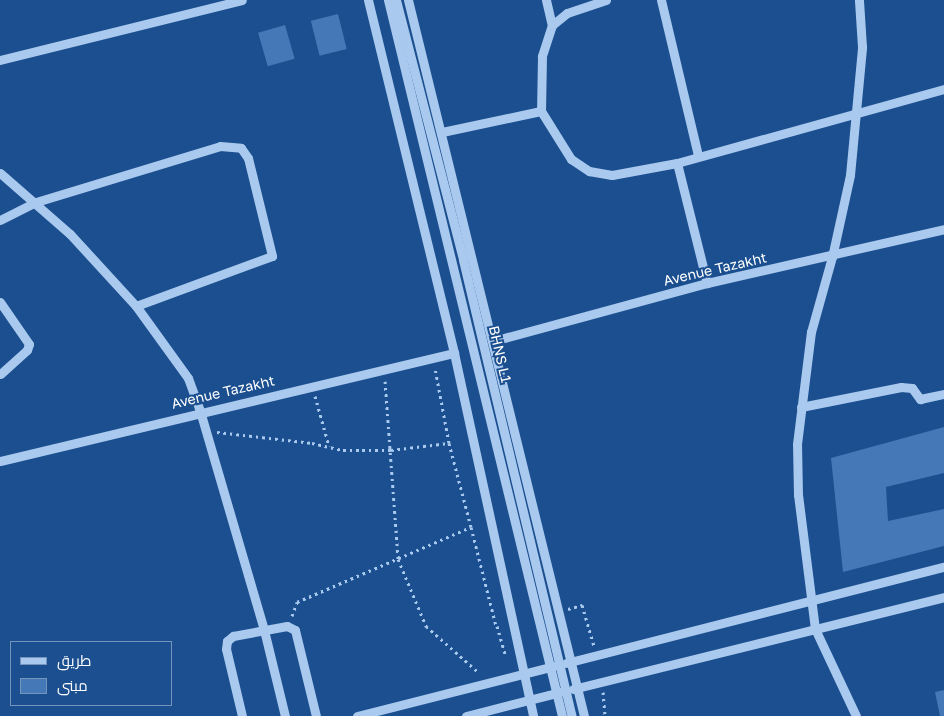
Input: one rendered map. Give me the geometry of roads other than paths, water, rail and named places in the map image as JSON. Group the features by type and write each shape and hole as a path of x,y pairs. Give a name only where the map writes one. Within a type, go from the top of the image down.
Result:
{"street":[{"path":"0,60 222,2 242,0"},
{"path":"368,0 454,353 533,716"},
{"name":"BHNS L1","path":"388,0 562,716"},
{"name":"BHNS L1","path":"396,0 463,260 572,716"},
{"path":"408,0 442,132 584,716"},
{"path":"546,0 552,25 542,56 540,111 571,159 589,171 612,175 677,163 698,155 856,111 944,89"},
{"path":"552,25 567,13 606,0"},
{"path":"660,0 698,155"},
{"path":"856,716 815,629 798,494 801,407 811,332 832,257 850,175 862,47 859,0"},
{"path":"442,132 540,111"},
{"path":"0,220 36,202 220,146 232,145 245,152 270,238 272,256 136,306"},
{"path":"677,163 708,283"},
{"path":"0,172 70,234 136,306 188,378 206,430 264,630 285,716"},
{"name":"Avenue Tazakht","path":"493,341 708,283 832,257 944,229"},
{"path":"0,302 29,344 27,350 0,374"},
{"name":"Avenue Tazakht","path":"0,461 200,411 454,353"},
{"path":"801,407 901,387 912,388 920,399 944,394"},
{"path":"357,716 944,567"},
{"path":"466,716 944,597"},
{"path":"242,716 226,646 233,636 291,627 296,633 316,716"}]}
